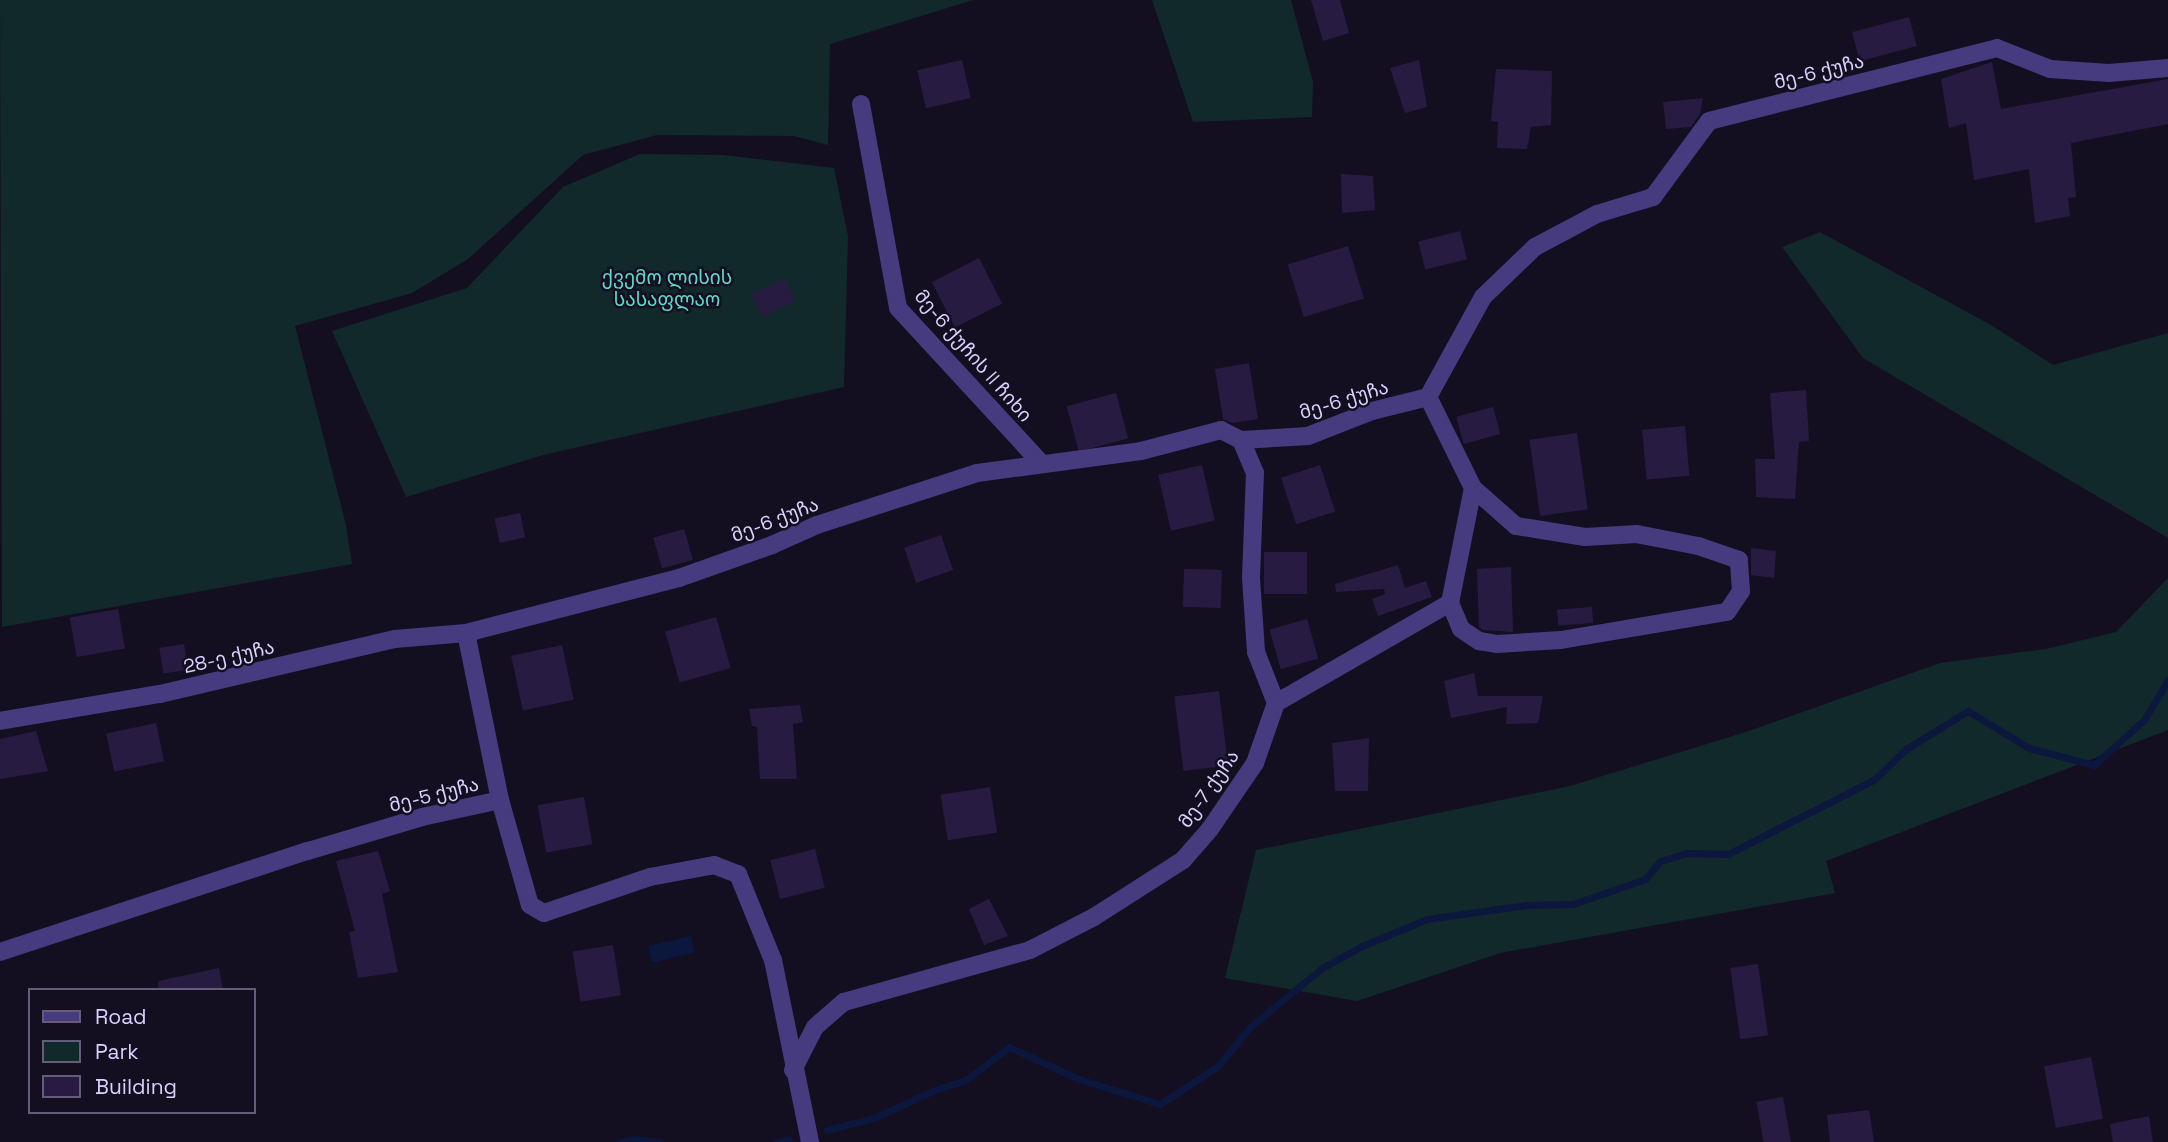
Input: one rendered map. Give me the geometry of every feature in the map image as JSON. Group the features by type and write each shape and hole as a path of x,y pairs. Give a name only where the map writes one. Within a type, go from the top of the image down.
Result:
{"street":[{"name":"მე-6 ქუჩა","path":"466,633 679,578 772,545 817,525 965,477 1040,463 1141,451 1221,430 1241,440 1308,436 1372,411 1428,397 1483,298 1492,289 1535,247 1597,214 1653,197 1709,121 1997,48 2050,69 2109,73 2168,68"},
{"name":"მე-6 ქუჩის II ჩიხი","path":"861,104 898,308 1040,463"},
{"path":"1428,397 1473,488 1516,526 1585,537 1637,534 1698,546 1739,560 1741,591 1727,612 1561,640 1497,644 1479,641 1461,629 1450,603 1473,488"},
{"path":"1241,440 1255,473 1251,578 1256,652 1276,703 1450,603"},
{"path":"466,633 500,800"},
{"name":"28-ე ქუჩა","path":"0,721 160,694 395,639 466,633"},
{"name":"მე-7 ქუჩა","path":"793,1070 815,1027 844,1002 1030,950 1094,917 1183,860 1210,829 1255,764 1276,703"},
{"name":"მე-5 ქუჩა","path":"0,952 308,851 422,817 500,800 530,905 544,913 650,877 714,865 738,874 773,960 793,1070 810,1142"}],"green space":[{"path":"0,0 973,0 830,44 828,145 794,136 657,135 583,155 468,259 412,293 295,326 346,525 352,564 2,627"},
{"path":"1152,0 1291,0 1313,82 1312,117 1193,122"},
{"name":"ქვემო ლისის სასაფლაო","path":"640,154 723,155 834,168 848,236 844,387 543,455 406,497 332,331 467,288 563,187"},
{"path":"1820,232 1991,325 2053,365 2168,333 2168,538 1863,358 1782,247"},
{"path":"2168,578 2168,730 1826,861 1835,893 1500,953 1357,1001 1225,978 1256,850 1570,786 1749,731 1940,663 2046,649 2116,632"}],"water":[{"path":"691,936 695,953 652,962 648,946"}],"building":[{"path":"1311,0 1340,0 1349,33 1323,41"},
{"path":"1909,17 1917,46 1860,61 1852,32"},
{"path":"962,60 971,98 926,108 917,70"},
{"path":"1419,60 1427,107 1405,113 1390,68"},
{"path":"1992,62 2001,109 2168,79 2168,124 2071,143 2076,197 2068,198 2070,216 2035,223 2029,169 1974,180 1966,123 1949,128 1941,79"},
{"path":"1496,69 1552,71 1551,125 1531,127 1527,149 1497,148 1498,122 1491,121"},
{"path":"1703,98 1700,114 1691,127 1666,129 1663,102"},
{"path":"1341,174 1373,176 1375,210 1342,213"},
{"path":"1460,231 1467,259 1425,270 1418,241"},
{"path":"1348,246 1364,299 1304,317 1288,264"},
{"path":"979,258 1002,303 955,328 932,282"},
{"path":"784,278 795,300 762,317 751,295"},
{"path":"1249,363 1258,419 1233,423 1223,419 1215,369"},
{"path":"1806,390 1809,441 1799,442 1795,499 1756,497 1755,459 1775,459 1770,393"},
{"path":"1116,393 1128,438 1079,452 1067,406"},
{"path":"1493,407 1500,434 1464,444 1456,417"},
{"path":"1685,426 1689,476 1647,480 1642,430"},
{"path":"1577,433 1588,509 1540,516 1529,440"},
{"path":"1202,465 1215,521 1171,531 1158,475"},
{"path":"1320,465 1335,512 1296,524 1281,478"},
{"path":"520,513 525,537 500,543 495,518"},
{"path":"684,529 693,560 662,569 653,538"},
{"path":"941,535 953,570 916,583 904,548"},
{"path":"1751,548 1776,551 1774,578 1751,575"},
{"path":"1264,552 1307,552 1307,594 1264,594"},
{"path":"1398,565 1405,588 1426,581 1432,597 1378,616 1372,599 1385,594 1384,589 1336,592 1335,584"},
{"path":"1511,567 1513,632 1483,630 1479,627 1477,569"},
{"path":"1184,569 1222,570 1221,608 1183,607"},
{"path":"1592,607 1593,623 1558,625 1557,609"},
{"path":"118,609 125,648 77,657 70,618"},
{"path":"716,617 731,668 680,683 665,632"},
{"path":"1307,619 1318,658 1281,669 1270,630"},
{"path":"184,644 188,670 163,674 159,648"},
{"path":"562,645 574,700 523,711 511,656"},
{"path":"1474,673 1478,696 1543,696 1538,723 1506,724 1507,707 1451,718 1444,681"},
{"path":"1219,691 1228,765 1183,771 1174,696"},
{"path":"800,705 803,722 793,724 797,779 760,779 757,727 752,726 749,709"},
{"path":"156,723 164,761 114,772 106,734"},
{"path":"36,731 48,771 0,779 0,739"},
{"path":"1369,738 1368,791 1335,791 1332,743"},
{"path":"990,787 997,832 948,840 941,795"},
{"path":"584,797 592,844 546,852 538,805"},
{"path":"815,849 825,888 780,899 770,860"},
{"path":"378,851 390,891 382,894 398,972 358,978 349,932 355,931 336,861"},
{"path":"989,899 1008,936 984,945 969,909"},
{"path":"613,945 621,995 580,1002 573,951"},
{"path":"1758,964 1768,1035 1740,1039 1730,968"},
{"path":"219,968 223,988 159,988 158,981"},
{"path":"2091,1057 2103,1119 2056,1128 2044,1066"},
{"path":"1783,1097 1791,1142 1764,1142 1756,1102"},
{"path":"1869,1110 1874,1142 1830,1142 1827,1115"},
{"path":"2149,1116 2153,1142 2113,1142 2110,1124"}],"waterway":[{"path":"827,1130 874,1118 935,1090 966,1080 1009,1047 1079,1079 1160,1104 1218,1066 1250,1027 1322,968 1362,946 1427,919 1527,905 1573,904 1645,879 1660,861 1687,853 1728,854 1875,779 1906,749 1968,711 2029,748 2094,765 2144,720 2168,680"},
{"path":"619,1142 633,1139 660,1142"},
{"path":"776,1142 789,1139"}]}
